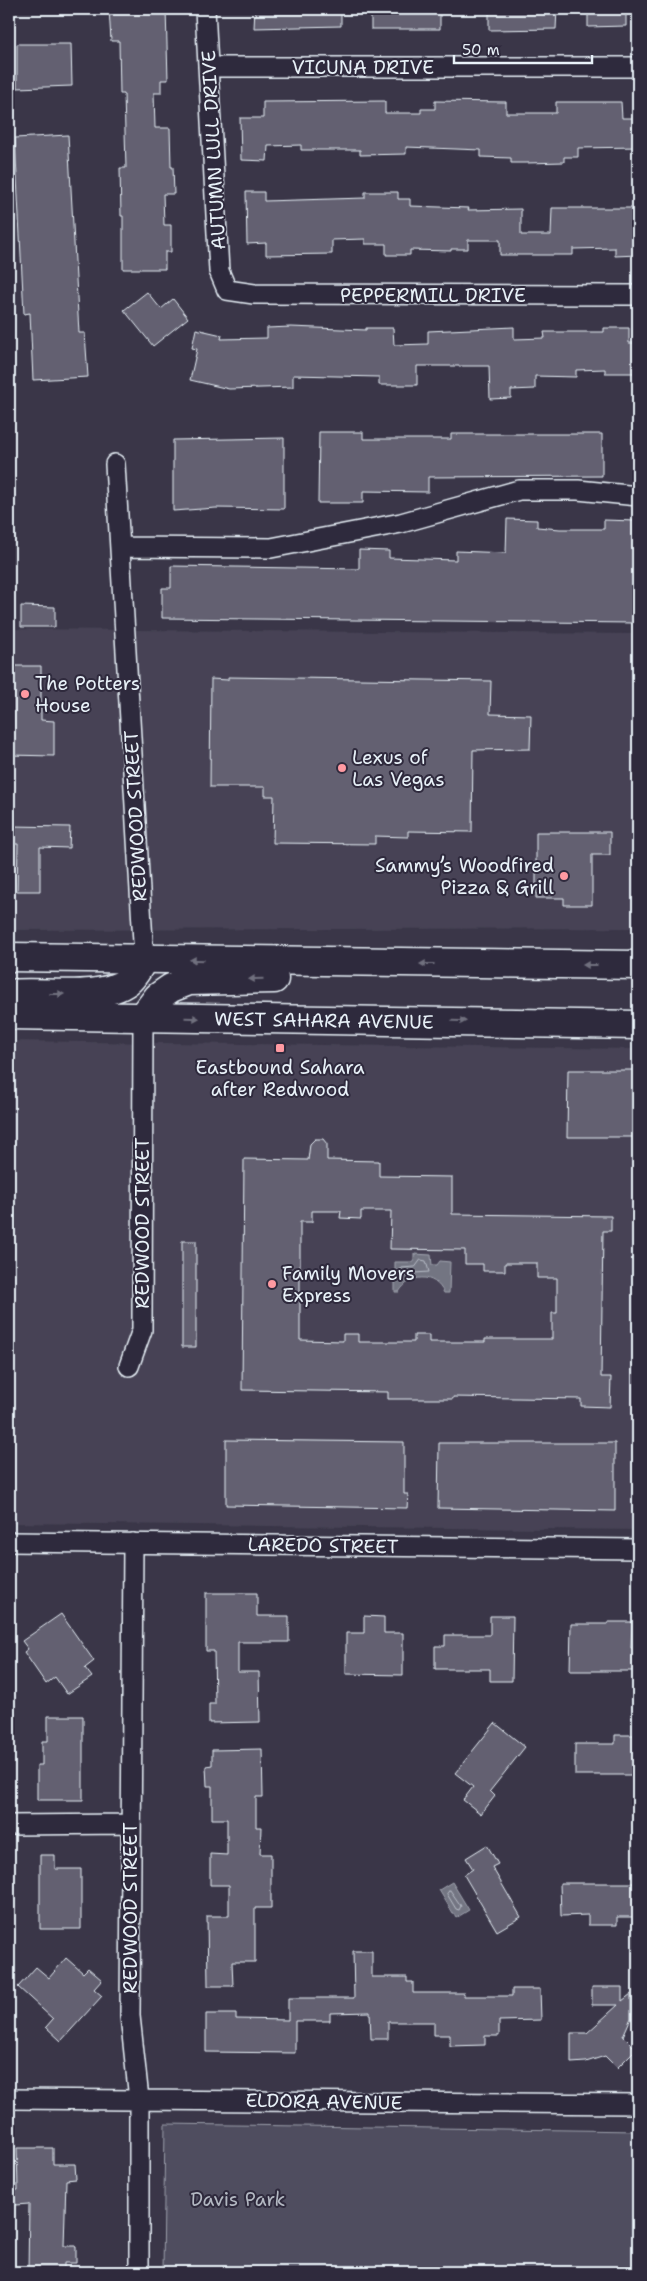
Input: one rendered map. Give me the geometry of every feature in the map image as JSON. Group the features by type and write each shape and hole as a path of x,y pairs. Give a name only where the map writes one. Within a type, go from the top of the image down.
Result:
{"main road":[{"path":"9,957 638,965"},
{"path":"9,994 85,994 114,987 128,981 144,959"},
{"path":"143,1017 158,997 172,988 189,981 305,976 337,962"},
{"path":"604,1024 638,1006"},
{"name":"WEST SAHARA AVENUE","path":"9,1015 638,1025"}],"street":[{"name":"AUTUMN LULL DRIVE","path":"205,9 219,271 227,290"},
{"name":"VICUNA DRIVE","path":"208,67 638,67"},
{"name":"PEPPERMILL DRIVE","path":"227,290 254,294 638,295"},
{"name":"REDWOOD STREET","path":"115,464 144,959"},
{"path":"120,547 271,548 401,523 519,490 578,490 638,496"},
{"name":"REDWOOD STREET","path":"129,1366 142,1330 143,1017"},
{"name":"LAREDO STREET","path":"9,1542 638,1548"},
{"name":"REDWOOD STREET","path":"133,1543 130,2016 139,2099 139,2272"},
{"path":"9,1825 131,1824"},
{"name":"ELDORA AVENUE","path":"9,2099 638,2104"}],"shaded area":[{"path":"9,629 638,634 638,928 9,930"},
{"path":"9,1041 638,1049 638,1530 9,1523"}],"green space":[{"name":"Davis Park","path":"165,2124 638,2131 638,2272 163,2272"}],"water":[{"path":"414,1254 431,1255 432,1265 437,1265 440,1261 450,1262 449,1293 444,1293 434,1281 422,1278 409,1282 399,1292 395,1292 395,1262 414,1262"},
{"path":"452,1882 469,1910 456,1918 439,1890"}],"building":[{"path":"109,9 166,9 168,80 161,80 161,93 154,93 155,128 170,128 171,167 173,167 174,194 163,194 164,225 171,225 171,252 165,252 165,269 123,269 123,216 121,216 120,168 126,168 124,94 120,94 119,41 111,41"},
{"path":"255,9 341,9 341,26 254,28"},
{"path":"371,9 440,9 440,29 371,29"},
{"path":"489,9 557,9 556,29 489,30"},
{"path":"588,9 626,9 626,26 588,27"},
{"path":"17,44 71,44 72,86 17,88"},
{"path":"385,101 385,113 421,113 421,109 435,109 435,101 506,102 506,113 556,113 556,102 621,102 622,118 638,118 638,147 578,148 578,157 564,157 564,162 511,163 511,158 481,157 481,150 406,147 406,154 360,155 360,150 301,150 301,145 268,146 267,161 241,160 240,118 263,118 263,102"},
{"path":"68,135 79,333 85,333 88,377 33,380 30,313 24,314 15,138"},
{"path":"246,192 264,192 264,201 365,198 365,192 398,192 398,199 410,199 410,206 469,208 468,210 521,209 521,235 551,235 552,208 633,208 634,235 638,235 638,255 615,256 615,248 573,249 573,255 500,255 500,240 468,240 468,249 451,249 451,251 410,250 410,255 386,255 386,244 365,244 365,239 332,240 332,254 266,255 266,243 247,244"},
{"path":"147,292 161,309 173,299 188,318 153,346 124,310"},
{"path":"514,327 514,339 545,338 544,332 604,332 604,328 629,328 629,343 638,343 638,373 605,373 605,369 576,370 576,377 535,376 535,389 511,390 511,398 490,399 489,366 417,366 417,385 379,385 379,377 293,375 293,387 229,389 190,380 197,349 192,348 196,329 222,335 221,339 267,338 267,328 366,330 366,328 393,328 394,345 428,344 428,331"},
{"path":"319,432 363,432 363,439 451,439 451,434 602,434 602,476 428,477 428,492 363,491 363,503 318,503"},
{"path":"284,438 284,509 216,508 173,511 173,440"},
{"path":"507,519 537,520 537,527 560,529 604,529 604,520 635,521 635,623 162,618 162,588 171,588 171,566 359,569 359,550 389,551 389,558 456,560 456,551 506,553"},
{"path":"21,606 55,607 55,627 21,627"},
{"name":"The Potters House","path":"9,666 41,666 41,720 54,721 54,756 9,755"},
{"name":"Lexus of Las Vegas","path":"228,677 491,681 490,714 531,715 530,749 473,750 472,832 408,831 408,837 375,836 375,844 273,843 274,796 265,796 265,787 210,787 211,679 228,680"},
{"path":"10,826 70,827 69,848 40,847 40,891 17,891 18,844 10,844"},
{"name":"Sammy’s Woodfired Pizza & Grill","path":"536,832 610,832 610,855 592,855 592,905 564,905 564,898 536,898"},
{"path":"568,1070 638,1070 638,1137 567,1137"},
{"name":"Family Movers Express","path":"315,1139 323,1139 327,1144 327,1160 379,1161 379,1176 452,1177 452,1214 611,1216 611,1231 603,1231 601,1377 611,1377 610,1407 581,1406 581,1399 453,1397 453,1399 388,1399 388,1392 242,1390 244,1159 308,1160 310,1144","holes":["312,1211 341,1211 340,1218 361,1219 361,1211 391,1211 390,1249 465,1250 465,1264 483,1264 483,1271 505,1271 505,1263 537,1263 537,1278 557,1278 557,1313 552,1313 552,1339 485,1339 485,1342 429,1342 429,1335 414,1335 414,1342 358,1342 358,1334 343,1334 343,1341 300,1340 300,1222 312,1222"]},
{"path":"182,1241 196,1241 196,1347 182,1347"},
{"path":"226,1440 404,1442 404,1494 408,1494 407,1508 226,1505"},
{"path":"439,1443 615,1443 615,1511 438,1508"},
{"path":"206,1593 257,1593 257,1616 289,1616 289,1642 238,1642 238,1672 259,1672 260,1722 209,1723 209,1704 215,1704 214,1651 206,1651"},
{"path":"61,1614 94,1661 85,1668 92,1677 67,1694 55,1677 46,1684 24,1652 28,1649 22,1641"},
{"path":"364,1616 384,1617 384,1633 403,1633 403,1675 346,1674 346,1633 364,1633"},
{"path":"490,1616 513,1616 512,1681 490,1681 490,1669 435,1669 435,1646 445,1646 445,1635 490,1635"},
{"path":"608,1622 632,1622 631,1648 638,1648 638,1671 570,1671 571,1624 608,1624"},
{"path":"48,1716 83,1716 83,1800 37,1800 37,1765 42,1765 42,1741 48,1741"},
{"path":"495,1723 525,1747 490,1791 495,1796 481,1814 463,1800 473,1787 455,1773"},
{"path":"615,1735 638,1735 638,1775 575,1775 575,1744 615,1744"},
{"path":"262,1749 263,1797 256,1797 256,1827 261,1827 260,1854 271,1854 271,1908 255,1908 255,1962 232,1962 233,1986 208,1986 207,1916 229,1916 229,1885 210,1885 210,1854 227,1855 227,1819 212,1819 212,1786 207,1786 206,1766 212,1765 212,1750"},
{"path":"487,1845 498,1864 492,1867 521,1917 497,1931 464,1875 473,1869 466,1858"},
{"path":"40,1855 55,1855 55,1869 81,1869 81,1929 40,1929"},
{"path":"560,1883 638,1883 638,1917 617,1917 617,1925 588,1925 588,1915 561,1916"},
{"path":"353,1951 372,1951 372,1977 407,1977 407,1982 413,1982 413,1993 464,1993 464,1996 512,1996 512,1989 540,1989 541,2020 499,2021 499,2036 485,2036 485,2045 450,2046 450,2035 434,2035 434,2022 388,2022 388,2039 371,2039 370,2012 330,2013 330,2021 295,2021 295,2053 206,2052 206,2014 236,2014 236,2019 288,2020 288,1998 354,1998"},
{"path":"66,1958 83,1973 88,1968 102,1980 94,1989 102,1996 61,2041 46,2027 53,2019 18,1987 36,1967 49,1978"},
{"path":"592,1987 622,1987 622,2001 631,1994 631,2018 623,2036 636,2049 617,2068 605,2056 586,2062 571,2063 571,2033 587,2033 618,2005 592,2005"},
{"path":"17,2148 53,2148 53,2164 75,2164 76,2179 66,2180 64,2246 76,2246 76,2263 64,2263 64,2272 28,2272 29,2204 15,2205 14,2190 18,2190"}],"place":[{"name":"The Potters House","path":"25,694"},
{"name":"Lexus of Las Vegas","path":"342,768"},
{"name":"Sammy’s Woodfired Pizza & Grill","path":"564,876"},
{"name":"Eastbound Sahara after Redwood","path":"280,1048"},
{"name":"Family Movers Express","path":"272,1284"}]}
